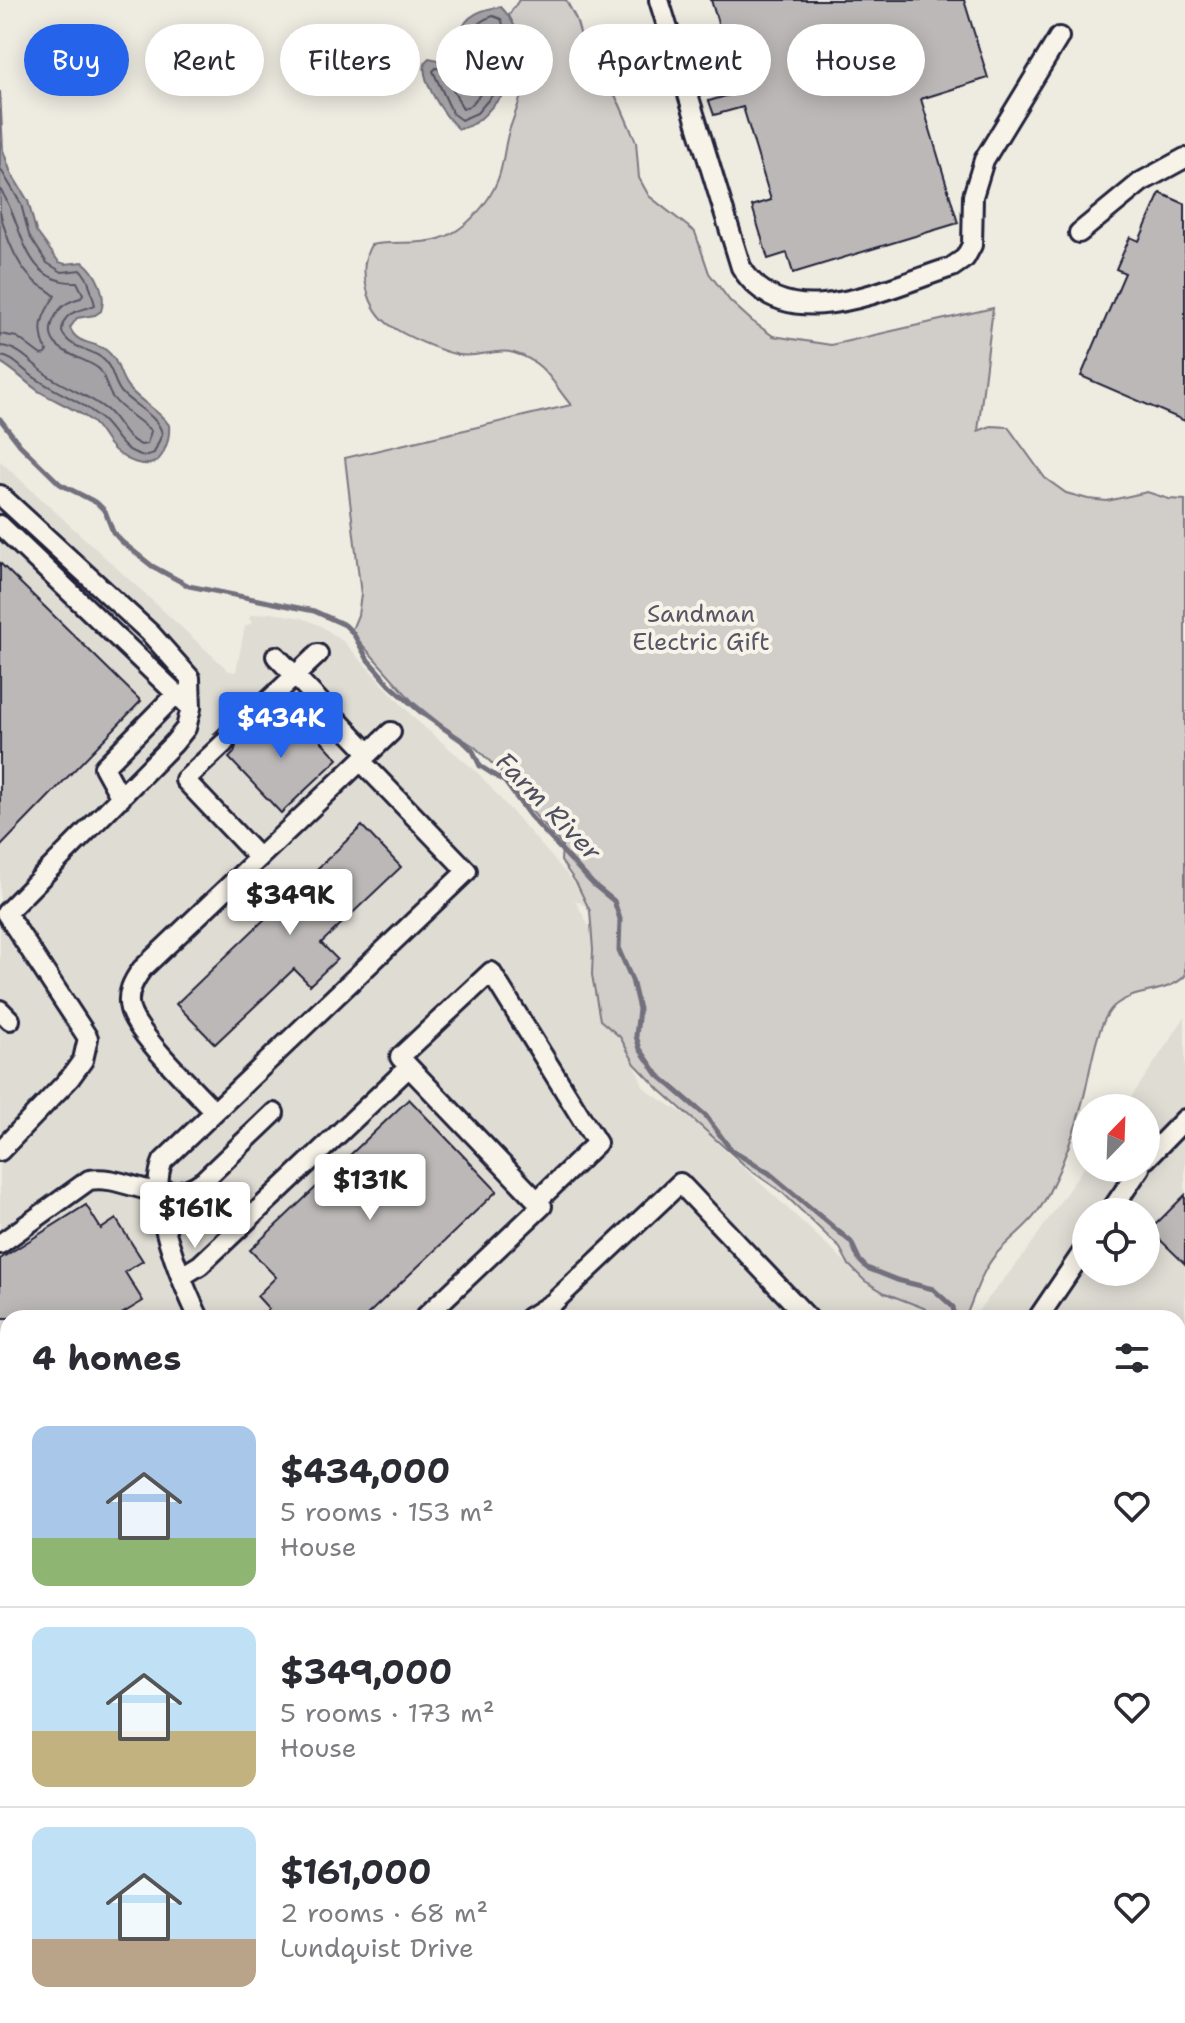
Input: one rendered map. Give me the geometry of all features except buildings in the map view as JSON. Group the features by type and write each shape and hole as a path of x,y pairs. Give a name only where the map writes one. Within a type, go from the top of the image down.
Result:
{"street":[{"path":"659,0 741,267 750,280 764,291 803,305 838,303 952,267 965,258 974,239 973,196 980,168 1059,37"},
{"path":"1079,233 1141,182 1185,158"},
{"path":"0,495 150,633 190,678 191,708 186,728 174,743 3,917 88,1038 83,1060 70,1078 0,1151"},
{"path":"0,525 191,708"},
{"path":"246,722 318,654"},
{"path":"196,1310 170,1243 159,1192 159,1173 163,1161 467,871 276,656"},
{"path":"121,798 104,767 176,694"},
{"path":"214,1111 139,1026 131,1013 129,999 133,983 142,969 391,732"},
{"path":"224,743 185,780 259,858"},
{"path":"432,1310 542,1206 537,1201 409,1067 400,1057 491,972 597,1143 537,1201"},
{"path":"182,1276 200,1265 409,1067"},
{"path":"0,1244 89,1180 107,1180 159,1192 184,1190 199,1184 274,1113"},
{"path":"1160,1145 1185,1119"},
{"path":"558,1310 680,1183 800,1310"},
{"path":"1043,1310 1072,1268"}],"shaded area":[{"path":"0,461 229,671 236,672 245,626 252,623 251,615 271,613 302,618 321,626 344,642 416,720 478,773 585,895 594,911 575,900 595,938 643,1086 689,1117 853,1269 931,1310 0,1310"},
{"path":"1185,1017 1185,1310 979,1310 1024,1255 1074,1182 1160,1182 1160,1094 1133,1094"}],"green space":[{"name":"Sandman Electric Gift","path":"519,0 566,0 577,24 569,24 569,96 615,96 636,142 639,178 649,196 695,232 709,273 730,301 773,336 831,345 993,308 978,431 991,426 1008,427 1045,478 1066,493 1107,501 1147,492 1185,500 1185,976 1169,986 1121,1001 1107,1015 1097,1038 1085,1094 1072,1094 1072,1136 1054,1181 1038,1211 987,1267 968,1310 926,1310 865,1281 849,1265 840,1248 783,1193 750,1170 635,1064 620,1037 600,1020 592,975 590,911 561,861 562,845 516,794 503,774 475,747 413,702 351,632 361,595 345,458 571,405 547,374 525,357 507,352 459,355 397,330 376,310 370,300 365,277 371,245 439,239 467,223 494,188 521,96 553,96 553,24 514,24 509,15"}],"water":[{"path":"501,7 513,24 464,24 471,17"},
{"path":"429,58 436,59 436,96 503,96 472,125 459,129 446,115 428,83 425,64"},
{"path":"0,91 3,150 11,173 28,201 36,231 59,262 83,262 88,266 101,291 101,311 77,318 70,328 77,337 111,354 128,387 169,425 168,441 162,455 150,464 127,459 109,444 90,420 40,392 0,362"}],"waterway":[{"name":"Farm River","path":"0,419 20,445 60,484 97,503 105,511 113,532 152,566 189,586 314,611 345,625 368,660 390,685 423,714 465,743 480,766 505,782 530,816 593,884 614,901 620,919 619,950 632,980 639,1009 636,1036 640,1049 658,1075 706,1116 731,1150 769,1173 851,1242 867,1268 933,1289 954,1310"}],"tunnel":[{"path":"224,743 246,722"}]}
